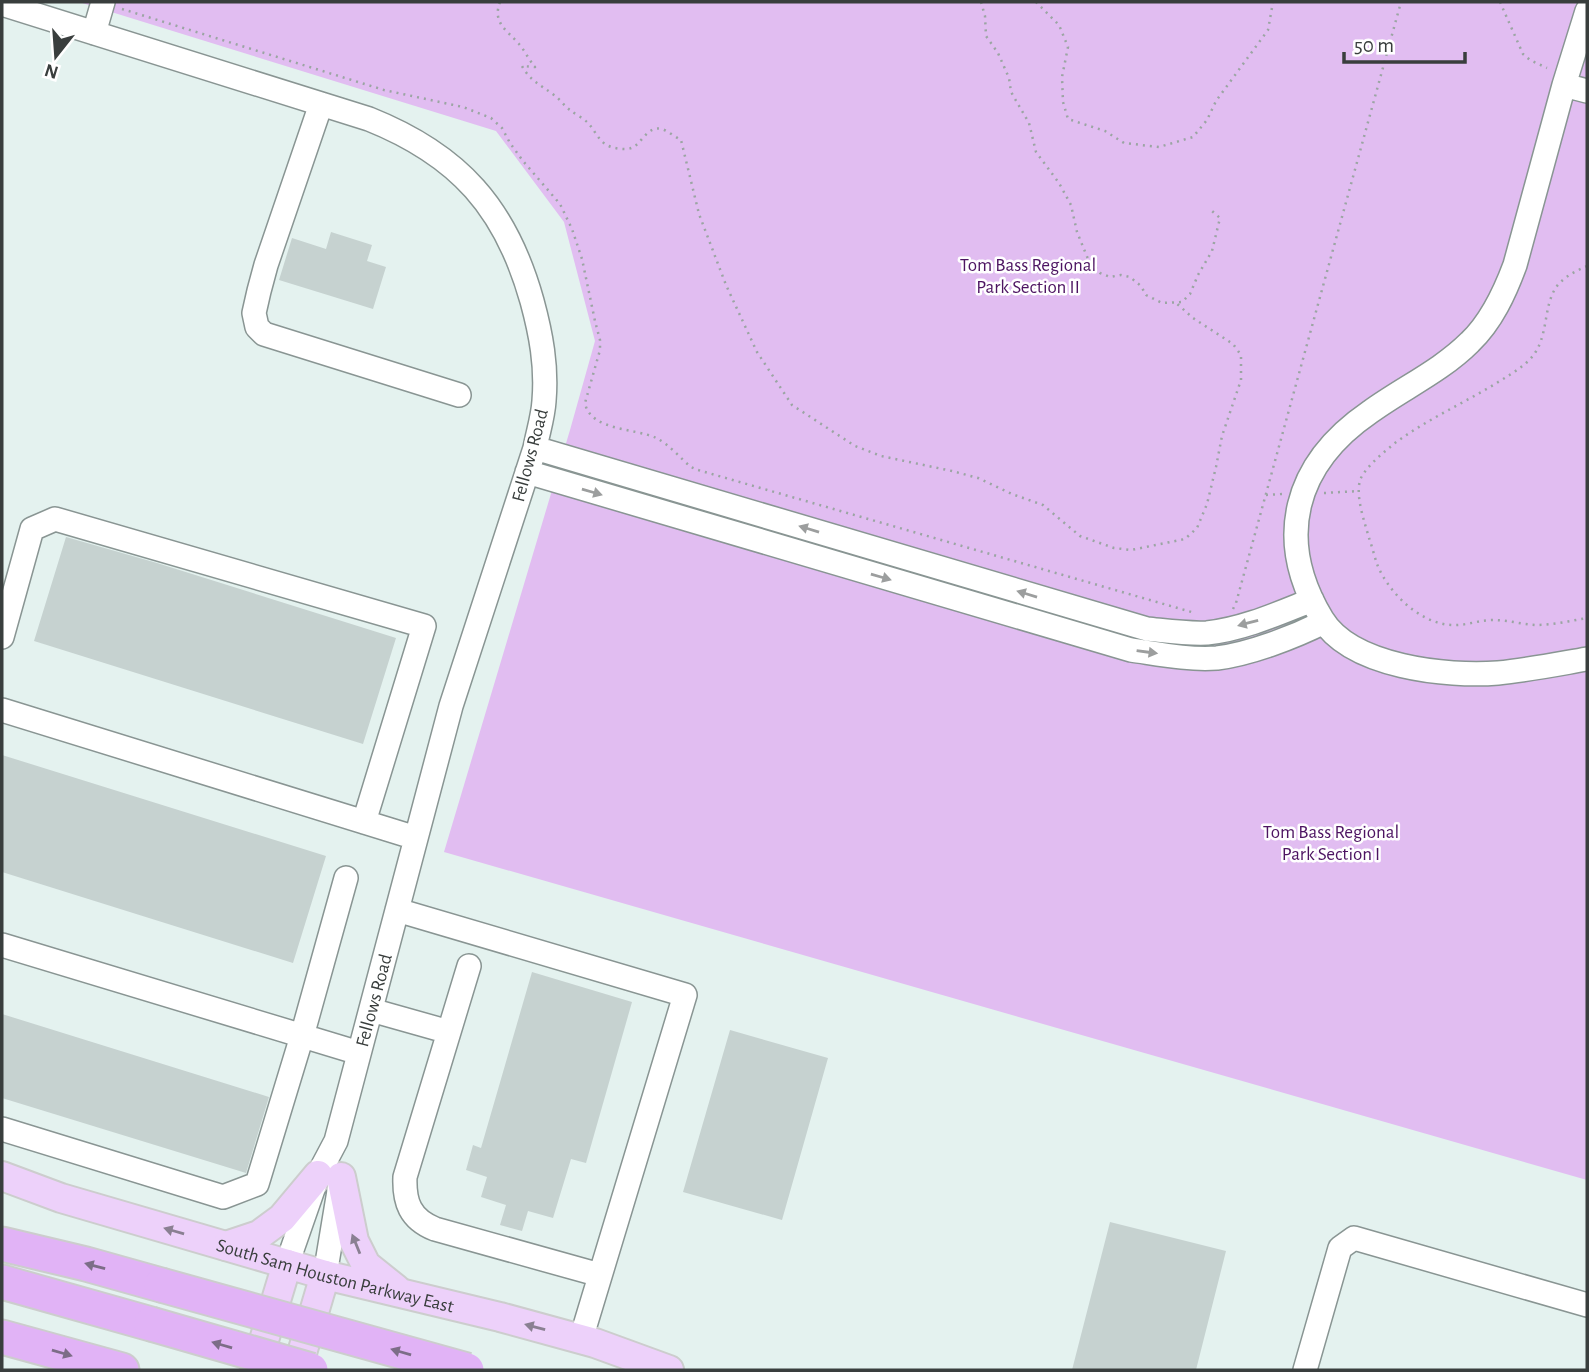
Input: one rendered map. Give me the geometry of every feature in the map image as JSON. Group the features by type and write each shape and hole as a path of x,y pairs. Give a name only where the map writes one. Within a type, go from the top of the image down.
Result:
{"highway":[{"path":"2,1244 160,1284 467,1370"},
{"path":"2,1282 311,1370"},
{"path":"2,1337 122,1370"}],"main road":[{"name":"South Sam Houston Parkway East","path":"2,1176 61,1198 287,1264 581,1339 670,1370"},
{"path":"226,1246 259,1235 329,1176 366,1265 400,1293"},
{"path":"255,1370 287,1264"},
{"path":"297,1370 326,1275"}],"street":[{"path":"94,33 103,2"},
{"name":"Fellows Road","path":"2,5 369,119 419,142 461,174 498,220 525,276 540,330 544,352 544,404 535,448 451,706 336,1142 329,1176 326,1275"},
{"path":"1587,11 1515,265 1505,291 1472,341 1425,378 1370,412 1346,431 1322,457 1307,482 1295,528 1296,552 1302,579 1324,622 1365,654 1393,664 1429,670 1497,673 1587,659"},
{"path":"1566,79 1587,91"},
{"path":"321,104 266,265 254,313 257,327 264,334 459,395"},
{"path":"535,448 1147,629 1209,633 1254,622 1312,600"},
{"path":"527,472 1131,650 1187,658 1217,657 1243,652 1300,634 1324,622"},
{"path":"2,636 32,529 55,519 424,626 364,822"},
{"path":"837,564 845,540"},
{"path":"1116,646 1123,622"},
{"path":"2,710 416,838"},
{"path":"2,1129 223,1196 257,1184 346,878"},
{"path":"397,910 685,995 581,1339"},
{"path":"2,945 359,1054"},
{"path":"469,966 405,1177 408,1206 425,1225 435,1229 600,1275"},
{"path":"371,1010 449,1032"},
{"name":"Fellows Road","path":"287,1264 329,1176"},
{"path":"1305,1370 1340,1248 1353,1238 1587,1305"}],"path":[{"path":"103,2 384,90 463,107 491,118 502,128 523,161 560,204 572,229 582,259 600,340 585,403 586,411 593,418 655,438 698,470 1201,614"},
{"path":"500,2 497,12 500,23 535,67 522,66 526,74 588,123 608,146 630,150 650,131 661,129 681,140 699,214 726,285 757,352 792,405 855,446 881,456 978,478 1043,505 1080,536 1114,548 1131,550 1185,539 1203,518 1222,436 1241,380 1242,367 1241,355 1233,344 1192,318 1175,302"},
{"path":"981,2 986,36 998,53 1009,78 1011,92 1029,123 1036,152 1059,183 1071,205 1077,232 1088,259 1100,273 1110,277 1130,277 1142,286 1146,295 1162,303 1181,302 1190,294 1212,251 1220,218 1212,211"},
{"path":"1036,2 1059,25 1068,47 1062,77 1063,102 1068,119 1105,131 1124,143 1159,147 1193,137 1207,120 1216,102 1268,30 1273,2"},
{"path":"1231,613 1401,2"},
{"path":"1500,2 1523,54 1566,79"},
{"path":"1587,266 1574,272 1555,288 1541,342 1537,352 1527,363 1466,402 1411,432 1378,456 1358,485 1364,520 1377,565 1396,594 1412,610 1450,625 1494,620 1535,625 1587,618"}],"green space":[{"name":"Tom Bass Regional Park Section I","path":"79,2 1587,2 1587,1180 444,852 595,341 564,222 496,131"}],"building":[{"path":"331,232 372,245 367,261 386,267 373,309 279,280 292,238 326,249"},
{"path":"66,537 396,638 363,744 34,641"},
{"path":"2,755 326,856 293,963 2,872"},
{"path":"532,972 632,1002 586,1163 571,1159 553,1218 528,1211 522,1231 500,1225 506,1205 481,1197 487,1177 466,1170 473,1145 481,1148"},
{"path":"2,1014 269,1097 246,1173 2,1098"},
{"path":"730,1030 828,1058 782,1220 683,1192"},
{"path":"1110,1222 1226,1251 1196,1370 1072,1370"}],"park label":[{"name":"Tom Bass Regional Park Section II","path":"1028,275"}]}
